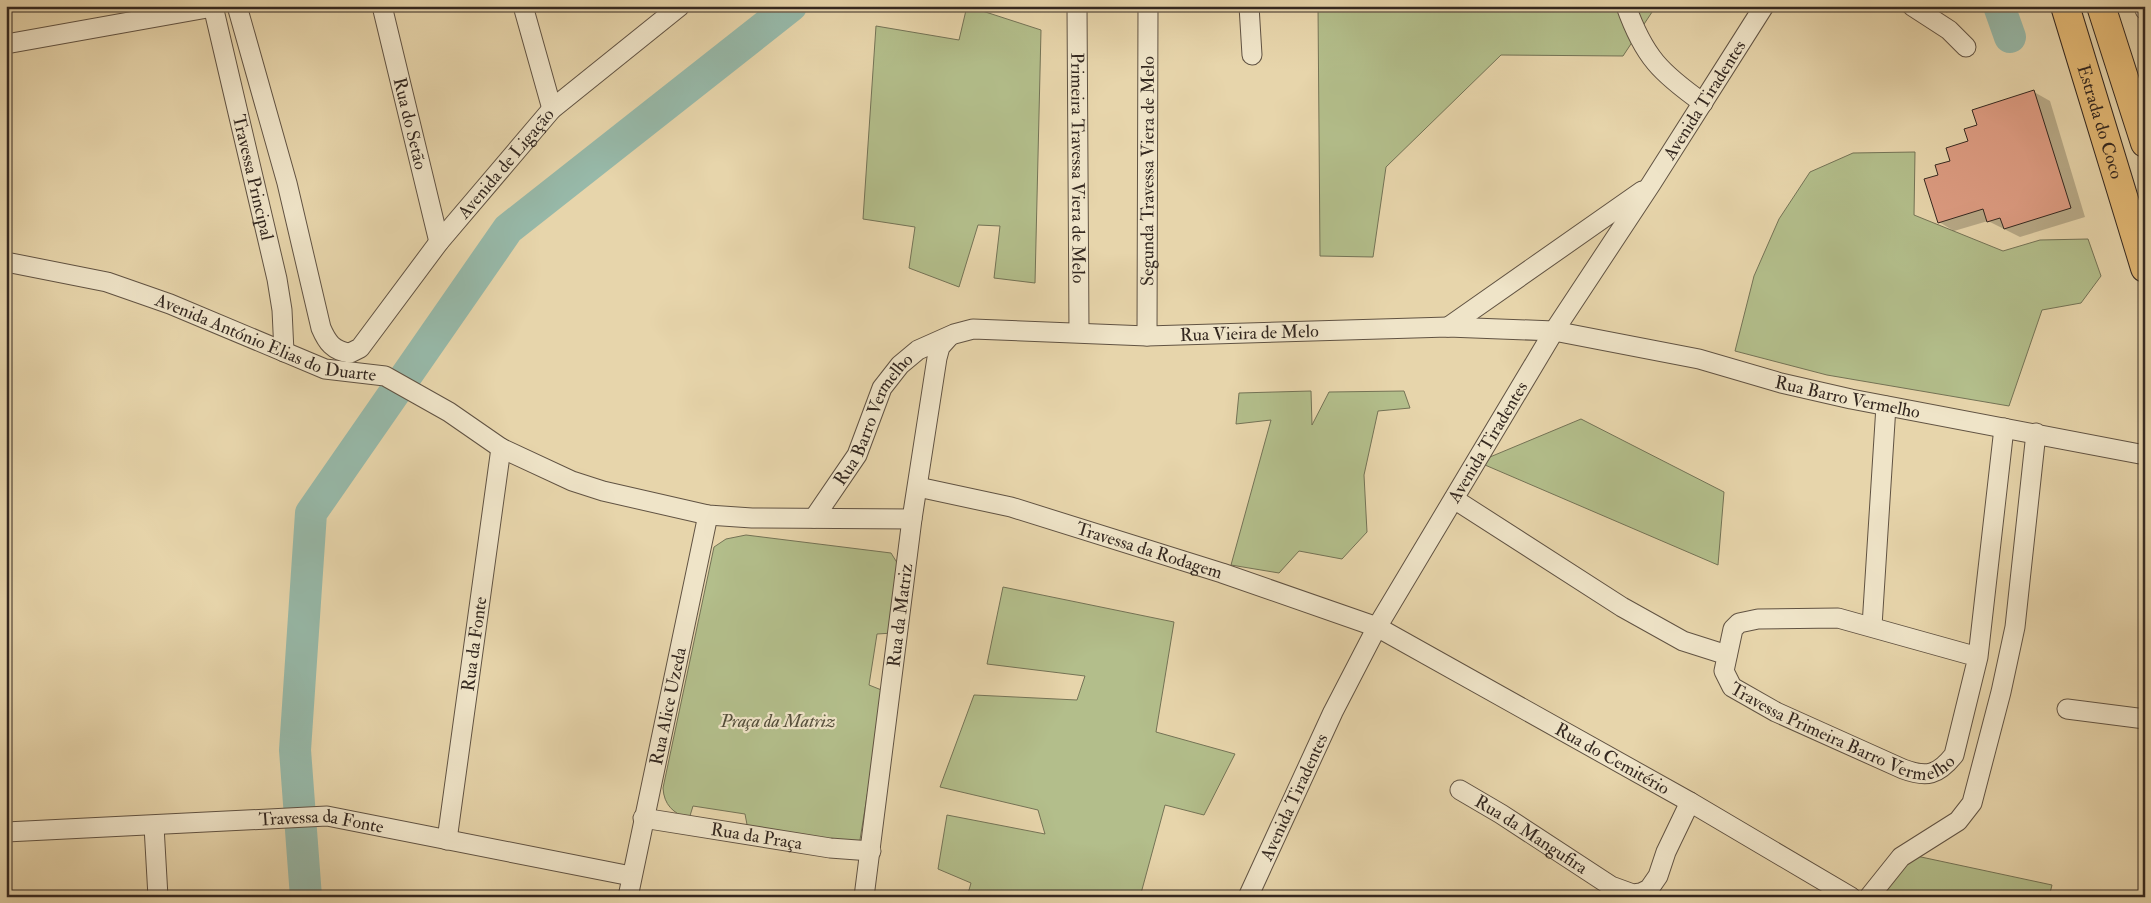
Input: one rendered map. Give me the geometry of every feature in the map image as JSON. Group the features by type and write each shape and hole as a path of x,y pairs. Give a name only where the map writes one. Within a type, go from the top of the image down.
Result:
{"highway":[{"name":"Estrada do Coco","path":"2065,6 2145,268"},
{"name":"Estrada do Coco","path":"2101,6 2145,143"}],"street":[{"name":"Avenida de Ligação","path":"237,6 287,183 321,328 327,342 339,351 350,353 360,348 439,242 552,109 659,14 680,6"},
{"name":"Rua do Setão","path":"382,6 439,242"},
{"path":"523,6 552,109"},
{"name":"Primeira Travessa Viera de Melo","path":"1077,6 1079,332"},
{"name":"Segunda Travessa Viera de Melo","path":"1147,336 1148,6"},
{"path":"1249,6 1252,55"},
{"path":"1626,6 1633,27 1648,53 1667,76 1703,103"},
{"name":"Avenida Tiradentes","path":"1248,897 1333,712 1377,627 1554,331 1651,184 1764,6"},
{"path":"1912,6 1950,30 1966,47"},
{"path":"2144,6 2145,10"},
{"path":"6,44 213,7"},
{"name":"Travessa Principal","path":"213,7 277,278 282,310 284,352"},
{"path":"1448,327 1651,184"},
{"name":"Avenida António Elias do Duarte","path":"6,262 107,282 170,304 325,369 379,374 418,393 500,448 572,481 603,491 708,516"},
{"name":"Rua Vieira de Melo","path":"948,338 954,334 973,329 1147,336 1448,327 1554,331"},
{"name":"Rua Barro Vermelho","path":"1554,331 1699,359 1781,383 1886,406 2145,455"},
{"name":"Rua Barro Vermelho","path":"814,518 857,455 882,388 900,365 918,350 948,338"},
{"name":"Rua da Matriz","path":"864,897 912,519 936,358 940,348 948,338"},
{"path":"1872,626 1886,406"},
{"name":"Travessa Primeira Barro Vermelho","path":"1978,657 1838,618 1758,619 1739,623 1733,628 1724,671 1732,688 1776,712 1917,774 1932,774 1946,764 1954,755 1978,657 2004,428"},
{"path":"1869,897 1901,857 1958,821 1972,803 2001,692 2015,626 2036,433"},
{"name":"Rua da Fonte","path":"447,840 500,448"},
{"name":"Travessa da Rodagem","path":"918,487 1011,507 1222,573 1377,627"},
{"path":"1454,499 1652,624 1683,641 1727,655"},
{"path":"708,516 912,519"},
{"name":"Rua Alice Uzeda","path":"628,897 643,818 708,516"},
{"name":"Rua do Cemitério","path":"1377,627 1690,802 1848,896"},
{"path":"2067,709 2145,719"},
{"name":"Rua da Mangufira","path":"1460,790 1501,814 1611,886 1633,894 1649,889 1658,876 1666,852 1690,802"},
{"name":"Travessa da Fonte","path":"6,832 154,826 293,816 327,816 631,876"},
{"name":"Rua da Praça","path":"643,818 830,848 871,851"},
{"path":"154,826 158,897"}],"green space":[{"path":"967,6 1041,30 1035,283 994,278 1000,226 978,225 959,287 909,268 915,227 863,219 876,26 959,40"},
{"path":"1318,6 1656,6 1623,56 1501,55 1386,167 1373,257 1320,256"},
{"path":"1915,152 1914,215 2003,251 2040,240 2088,239 2101,276 2081,303 2042,310 2009,406 1827,375 1735,351 1754,276 1779,219 1810,172 1853,153"},
{"path":"1311,391 1312,425 1329,392 1404,391 1410,408 1378,411 1364,475 1367,532 1342,559 1299,551 1279,573 1231,565 1271,420 1236,424 1239,393"},
{"path":"1581,419 1724,492 1718,565 1478,462"},
{"name":"Praça da Matriz","path":"746,535 891,553 901,569 893,633 877,634 869,685 884,691 859,846 748,830 745,814 693,806 689,819 670,808 665,799 663,788 714,547 726,539"},
{"path":"1003,587 1174,622 1156,732 1235,754 1204,815 1165,805 1140,897 967,897 971,883 938,869 947,815 1045,834 1038,810 940,787 974,695 1077,700 1085,676 987,664"},
{"path":"1893,851 2052,885 2049,897 1878,897"}],"building":[{"path":"2034,90 2071,208 2004,229 2000,218 1987,222 1983,209 1938,223 1924,179 1938,175 1935,165 1950,161 1946,148 1968,141 1964,129 1977,125 1972,110"}],"waterway":[{"path":"306,897 295,750 311,513 508,229 791,6"},
{"path":"1999,6 2010,37"}]}
